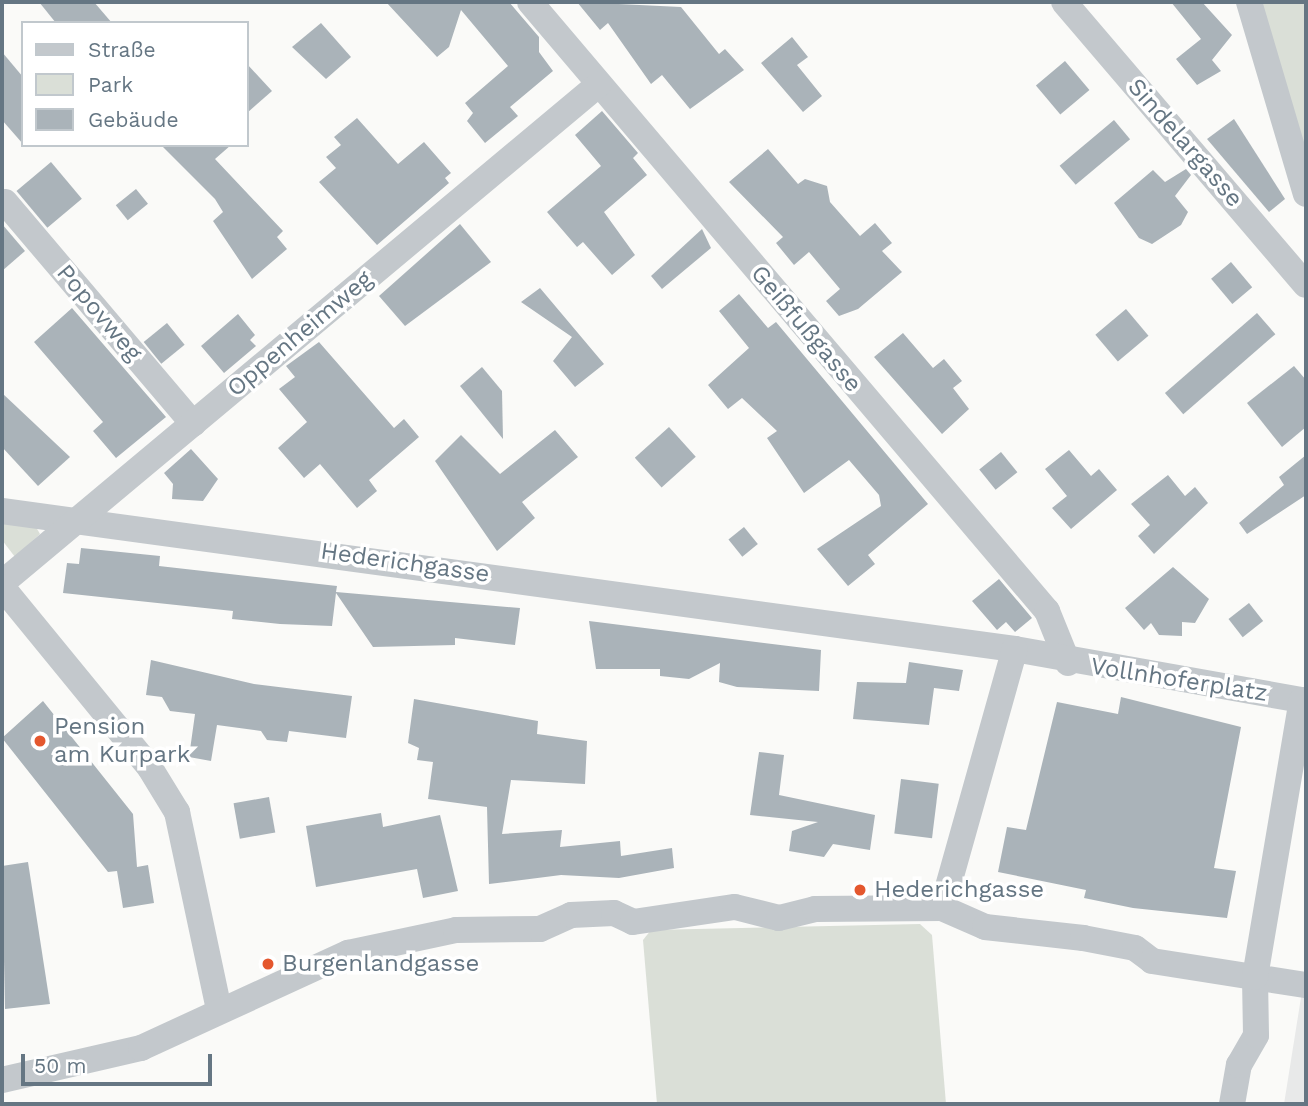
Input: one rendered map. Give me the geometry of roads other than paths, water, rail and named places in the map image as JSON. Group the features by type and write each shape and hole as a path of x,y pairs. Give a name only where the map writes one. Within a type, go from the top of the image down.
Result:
{"street":[{"name":"Geißfußgasse","path":"530,2 1047,611 1068,663"},
{"name":"Sindelargasse","path":"1064,2 1306,285"},
{"path":"1249,2 1306,194"},
{"name":"Oppenheimweg","path":"2,585 598,85"},
{"name":"Popovweg","path":"5,202 193,424"},
{"name":"Hederichgasse","path":"2,511 82,519 1015,649"},
{"path":"2,585 150,768 177,812 219,1009"},
{"path":"942,908 1015,649"},
{"name":"Vollnhoferplatz","path":"1015,649 1068,663 1304,698 1255,977 1256,1035 1239,1065 1232,1104"},
{"path":"2,1080 141,1048 219,1009 348,953 411,936 540,929 571,915 614,913 633,922 735,907 779,918 815,909 942,908 985,927 1083,938 1135,948 1152,961 1306,985"}],"place":[{"name":"Pension am Kurpark","path":"40,741"},
{"name":"Hederichgasse","path":"860,890"},
{"name":"Burgenlandgasse","path":"268,964"}]}
